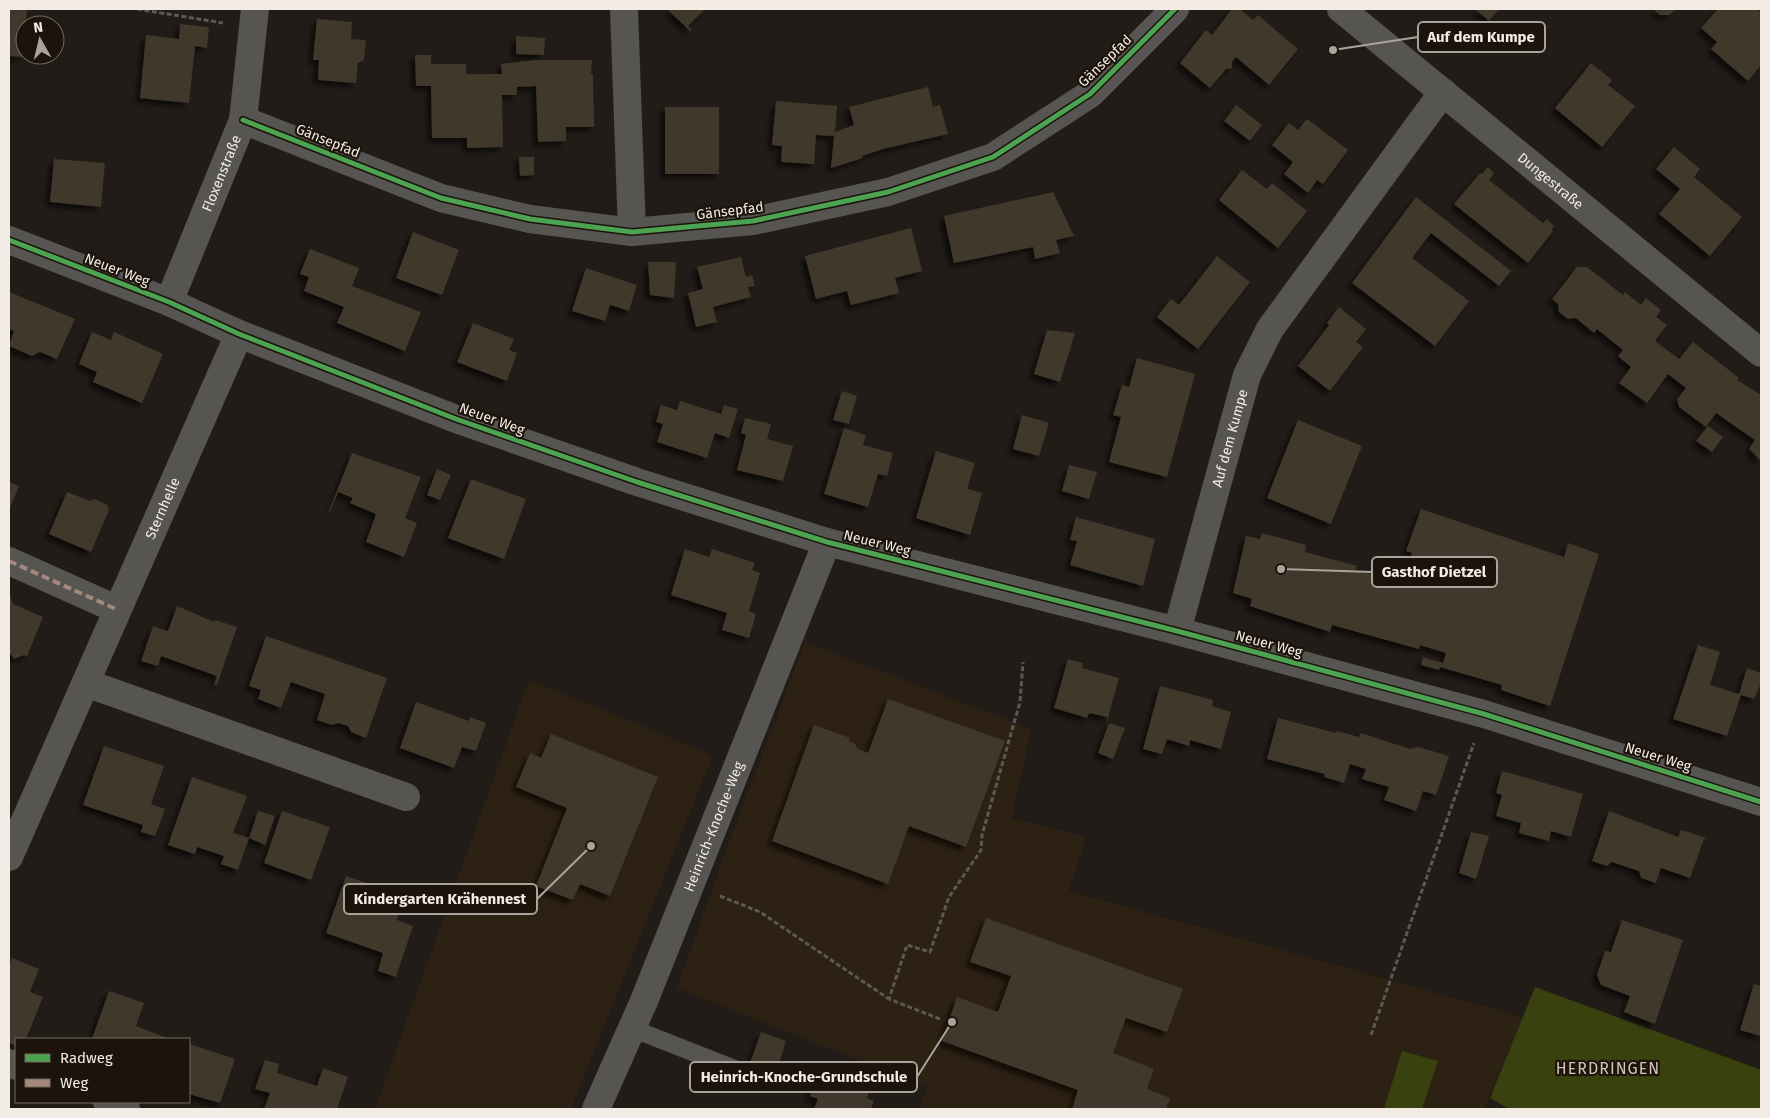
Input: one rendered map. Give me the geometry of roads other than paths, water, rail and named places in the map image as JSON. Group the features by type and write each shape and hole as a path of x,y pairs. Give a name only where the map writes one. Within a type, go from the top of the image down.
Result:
{"street":[{"path":"624,9 632,232"},
{"name":"Gänsepfad","path":"243,120 441,198 530,219 632,232 753,221 888,192 993,157 1090,94 1175,9"},
{"name":"Dungestraße","path":"1341,9 1761,352"},
{"name":"Floxenstraße","path":"169,302 243,120 254,18"},
{"name":"Auf dem Kumpe","path":"1177,631 1247,375 1270,329 1443,92"},
{"name":"Neuer Weg","path":"9,240 169,302 239,334 465,422 637,482 827,542 1177,631 1484,714 1761,802"},
{"name":"Sternhelle","path":"9,857 86,683 116,609 239,334"},
{"name":"Heinrich-Knoche-Weg","path":"596,1109 644,1001 692,884 726,792 827,542"},
{"path":"9,561 116,609"},
{"path":"86,683 406,797"},
{"path":"110,1103 126,1109"}],"lane":[{"path":"631,1028 735,1069"}],"place":[{"name":"Auf dem Kumpe","path":"1333,50"},
{"name":"Gasthof Dietzel","path":"1281,569"},
{"name":"Kindergarten Krähennest","path":"591,846"},
{"name":"Heinrich-Knoche-Grundschule","path":"952,1022"}],"district":[{"name":"HERDRINGEN","path":"1608,1068"}]}
